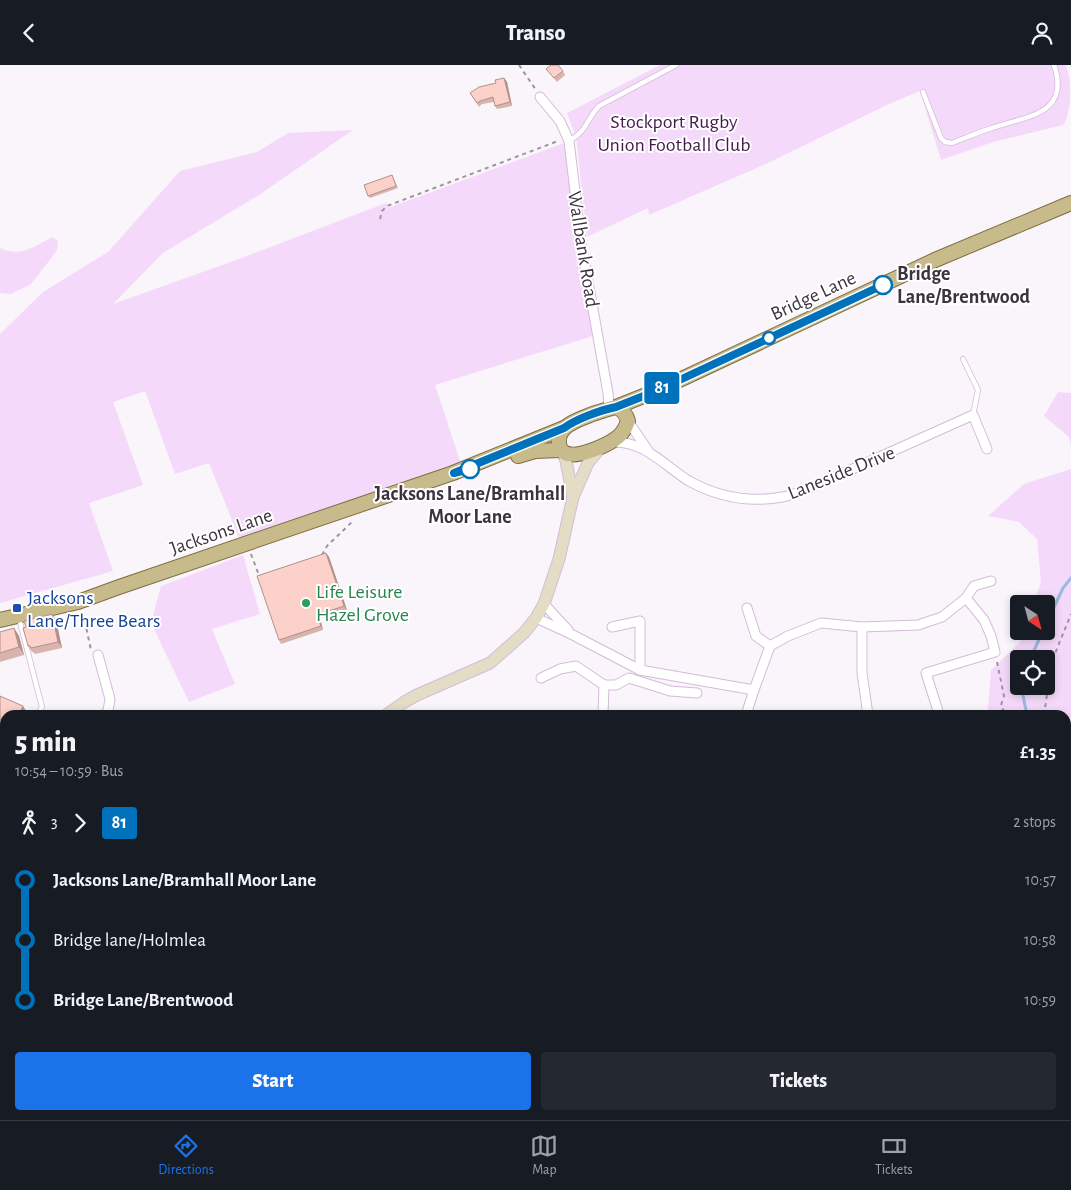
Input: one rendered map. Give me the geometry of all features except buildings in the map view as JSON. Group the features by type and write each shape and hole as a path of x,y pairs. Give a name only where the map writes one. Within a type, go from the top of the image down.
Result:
{"main road":[{"name":"Bridge Lane","path":"564,428 572,422 656,391 935,260 1071,203"},
{"name":"Bridge Lane","path":"606,444 618,437 625,429 628,420 656,391"},
{"path":"613,407 622,410 628,420"},
{"path":"562,451 559,445 559,437 564,428"},
{"name":"Jacksons Lane","path":"454,473 564,428"},
{"name":"Jacksons Lane","path":"0,620 81,601 454,473 535,451 562,451 572,455 583,454 606,444"}],"street":[{"name":"Wallbank Road","path":"540,97 560,121 568,139 581,242 608,393 613,407"},
{"path":"973,415 987,449"},
{"name":"Laneside Drive","path":"606,444 621,442 649,452 689,480 713,493 732,498 756,500 782,497 808,489 973,415"},
{"name":"Laneside Drive","path":"628,420 649,452"},
{"path":"393,710 417,695 490,663 524,633 544,604 560,559 573,497 588,463 606,444"},
{"path":"562,451 566,461 573,497"},
{"path":"748,710 770,647 788,636 821,623 862,627 918,625 942,617 966,598 974,586 991,581"},
{"path":"938,710 926,673 995,652 992,636 984,620 966,598"},
{"path":"544,604 571,634"},
{"path":"747,608 756,636 770,647"},
{"path":"536,618 640,670 754,690"},
{"path":"612,627 640,621 640,670"},
{"path":"862,627 862,673 867,710"},
{"path":"98,655 110,699 108,710"},
{"path":"541,678 560,669 576,666 604,685 616,685 628,678 670,691 697,693"},
{"path":"604,685 604,710"}],"lane":[{"path":"568,139 582,132 593,112 599,106 676,65"},
{"path":"923,92 941,138 945,142 952,143 1046,109 1052,102 1057,89 1058,82 1054,65"},
{"path":"963,359 978,390 973,415"},
{"path":"19,615 42,707 40,710"}],"path":[{"path":"519,65 540,97"},
{"path":"380,219 382,211 387,206 568,139"},
{"path":"321,555 368,502"},
{"path":"250,552 260,577"},
{"path":"81,601 92,654 98,655"},
{"path":"1045,710 1052,661 1071,614"},
{"path":"995,652 1004,696 1001,705 1003,710"}],"green space":[{"name":"Stockport Rugby Union Football Club","path":"660,65 1066,65 1070,83 1070,102 1068,115 1063,125 993,142 941,160 920,91 770,162 649,215 648,208 587,237 576,137 567,113"},
{"path":"353,130 259,195 163,253 113,304 239,259 386,203 388,208 564,143 593,336 435,385 463,470 242,545 209,463 175,474 145,391 113,402 143,485 89,503 113,571 0,603 0,334 43,292 108,252 180,171 257,152 288,133"},
{"path":"53,237 58,241 57,250 31,284 11,294 0,293 0,248 15,252 28,250"},
{"path":"1058,392 1071,393 1071,446 1069,437 1044,416"},
{"path":"1071,469 1071,710 988,710 991,670 1010,652 1010,695 1055,695 1055,650 1012,650 1022,640 1055,640 1055,595 1036,595 1041,582 1037,539 1019,522 988,516 1024,484"},
{"path":"243,555 260,614 212,629 235,684 189,702 151,623 161,586"}],"waterway":[{"path":"1055,605 1063,588 1071,578"},
{"path":"1034,650 1039,640"},
{"path":"1023,695 1026,710"}],"bus line":[{"name":"81","path":"470,469 454,473 564,428 572,422 656,391 883,285"}],"place":[{"name":"Bridge Lane/Brentwood","path":"883,285"},
{"name":"Jacksons Lane/Bramhall Moor Lane","path":"470,469"},
{"name":"Life Leisure Hazel Grove","path":"306,603"},
{"name":"Jacksons Lane/Three Bears","path":"17,608"}]}
